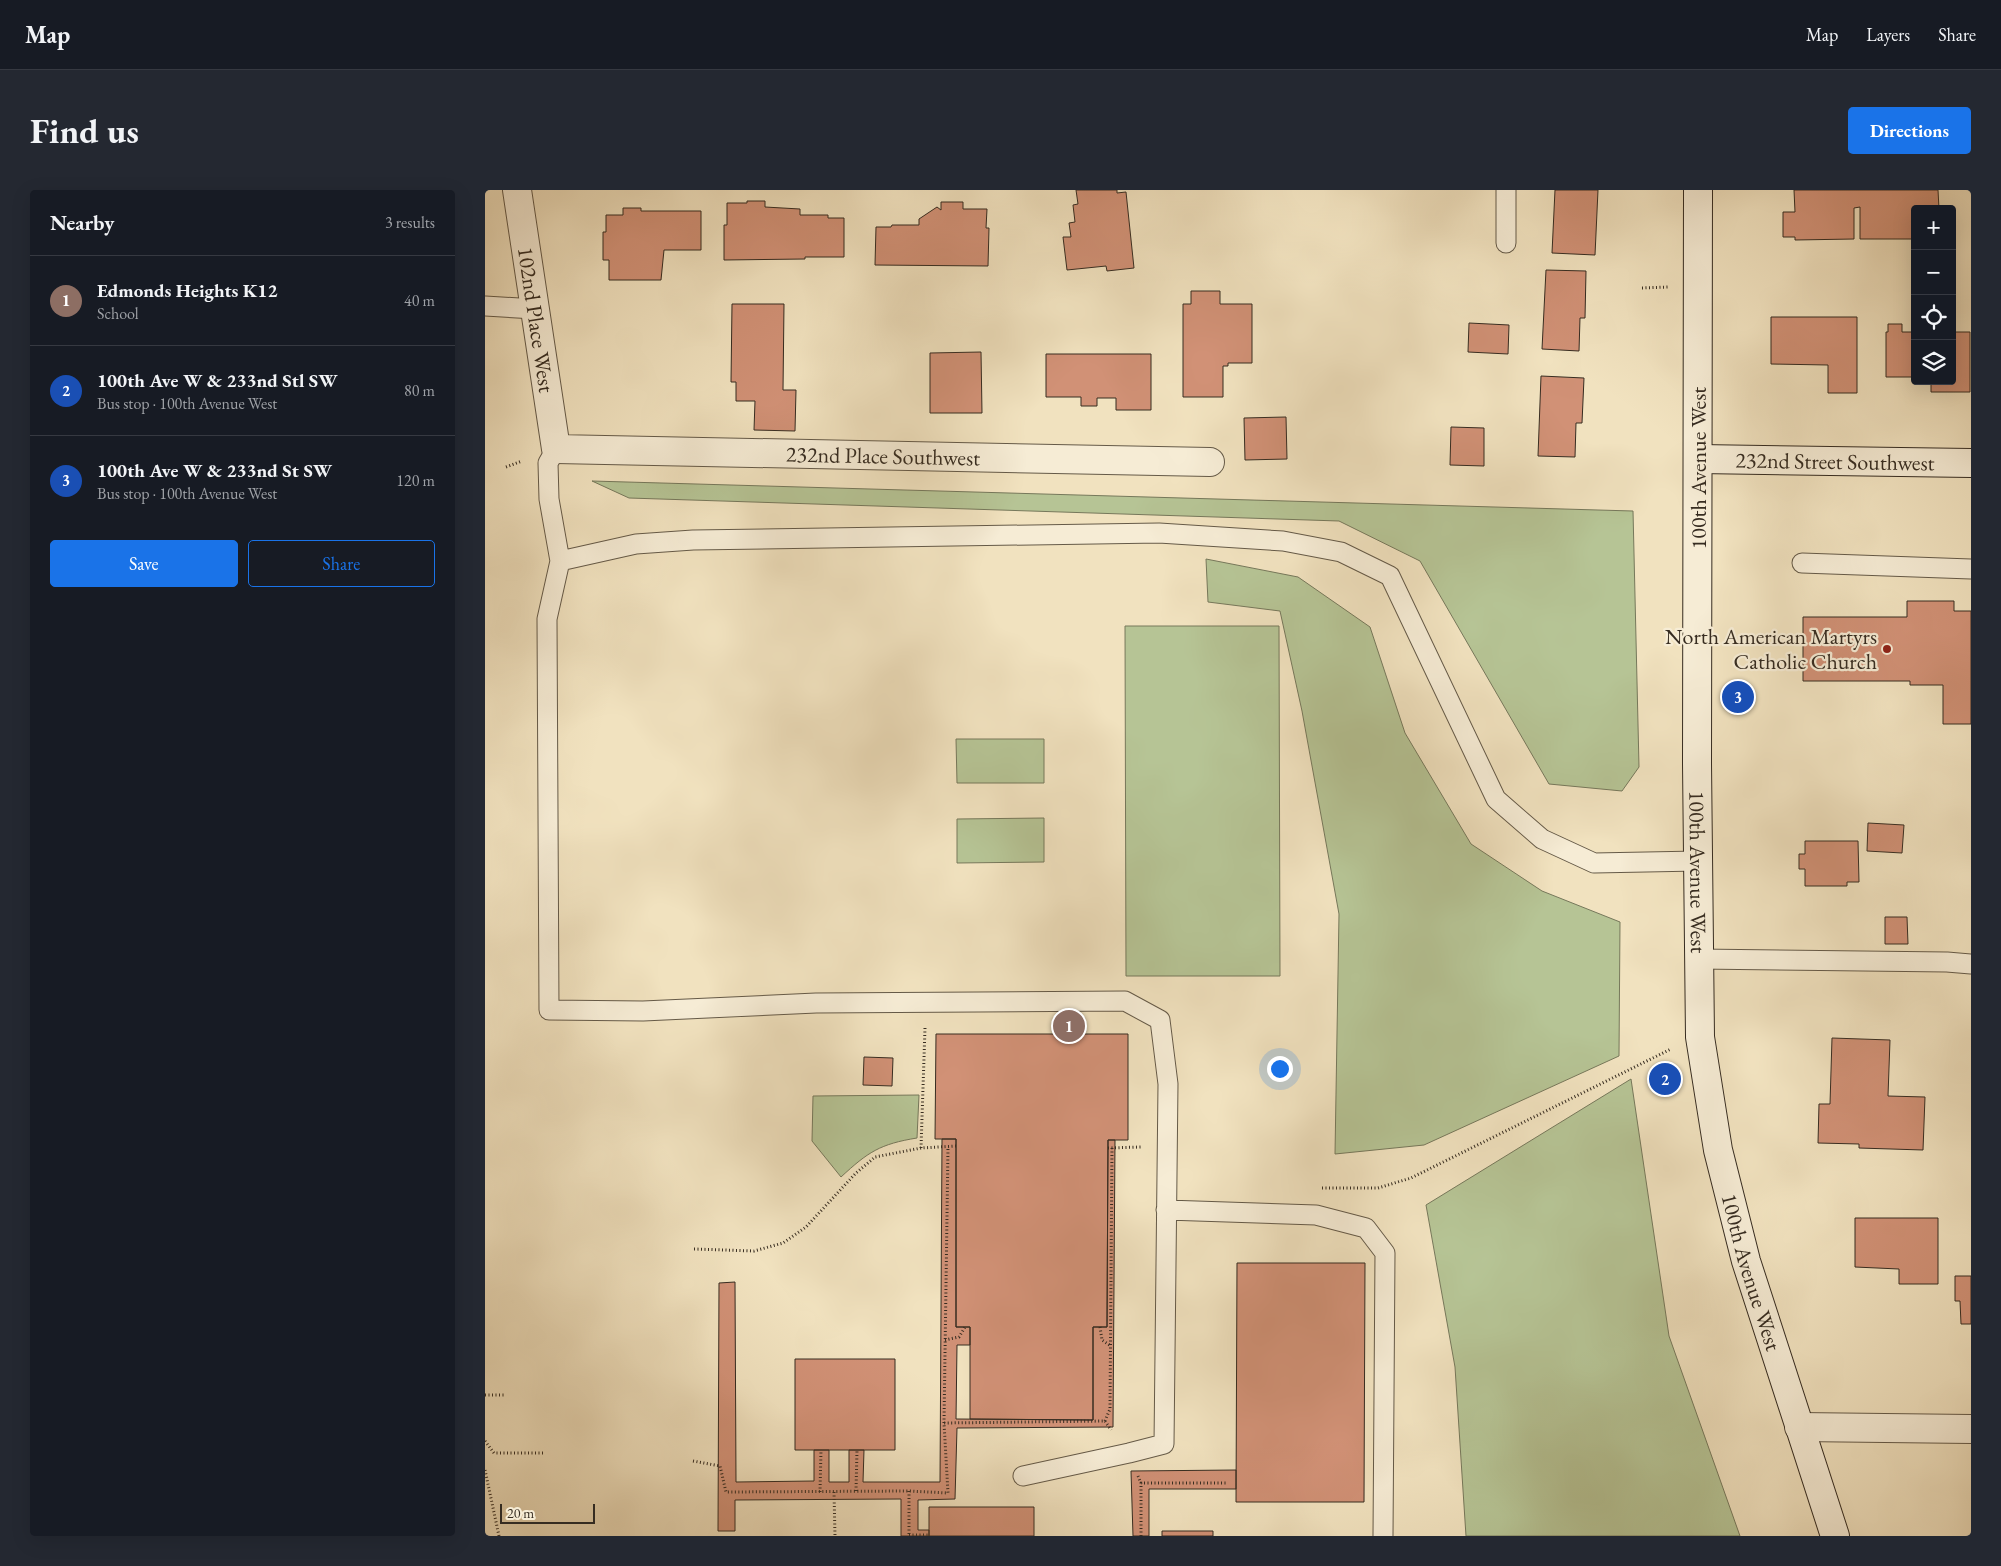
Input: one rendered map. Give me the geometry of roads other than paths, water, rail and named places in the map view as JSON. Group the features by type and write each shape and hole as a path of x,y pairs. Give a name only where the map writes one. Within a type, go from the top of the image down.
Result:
{"street":[{"name":"102nd Place West","path":"517,190 556,449"},
{"name":"100th Avenue West","path":"1698,190 1698,959 1700,1037 1719,1150 1746,1262 1835,1536"},
{"name":"232nd Place Southwest","path":"556,449 1210,462"},
{"name":"232nd Street Southwest","path":"1699,459 1971,463"},
{"path":"1799,1426 1971,1429"}],"lane":[{"path":"1506,190 1506,243"},
{"path":"485,306 535,309"},
{"path":"556,449 548,462 549,499 560,561 547,619 549,1010 643,1011 816,1004 1125,1001 1160,1020 1167,1084 1164,1444 1023,1476"},
{"path":"560,561 636,544 693,540 1159,533 1283,540 1341,552 1390,576 1496,799 1542,839 1594,863 1698,861"},
{"path":"1802,563 1971,569"},
{"path":"1698,959 1947,962 1971,964"},
{"path":"1166,1210 1316,1215 1366,1228 1385,1253 1383,1536"}],"place":[{"name":"North American Martyrs Catholic Church","path":"1887,649"},
{"name":"100th Ave W & 233nd St SW","path":"1738,697"},
{"name":"Edmonds Heights K12","path":"1069,1026"},
{"name":"100th Ave W & 233nd Stl SW","path":"1665,1079"}]}
